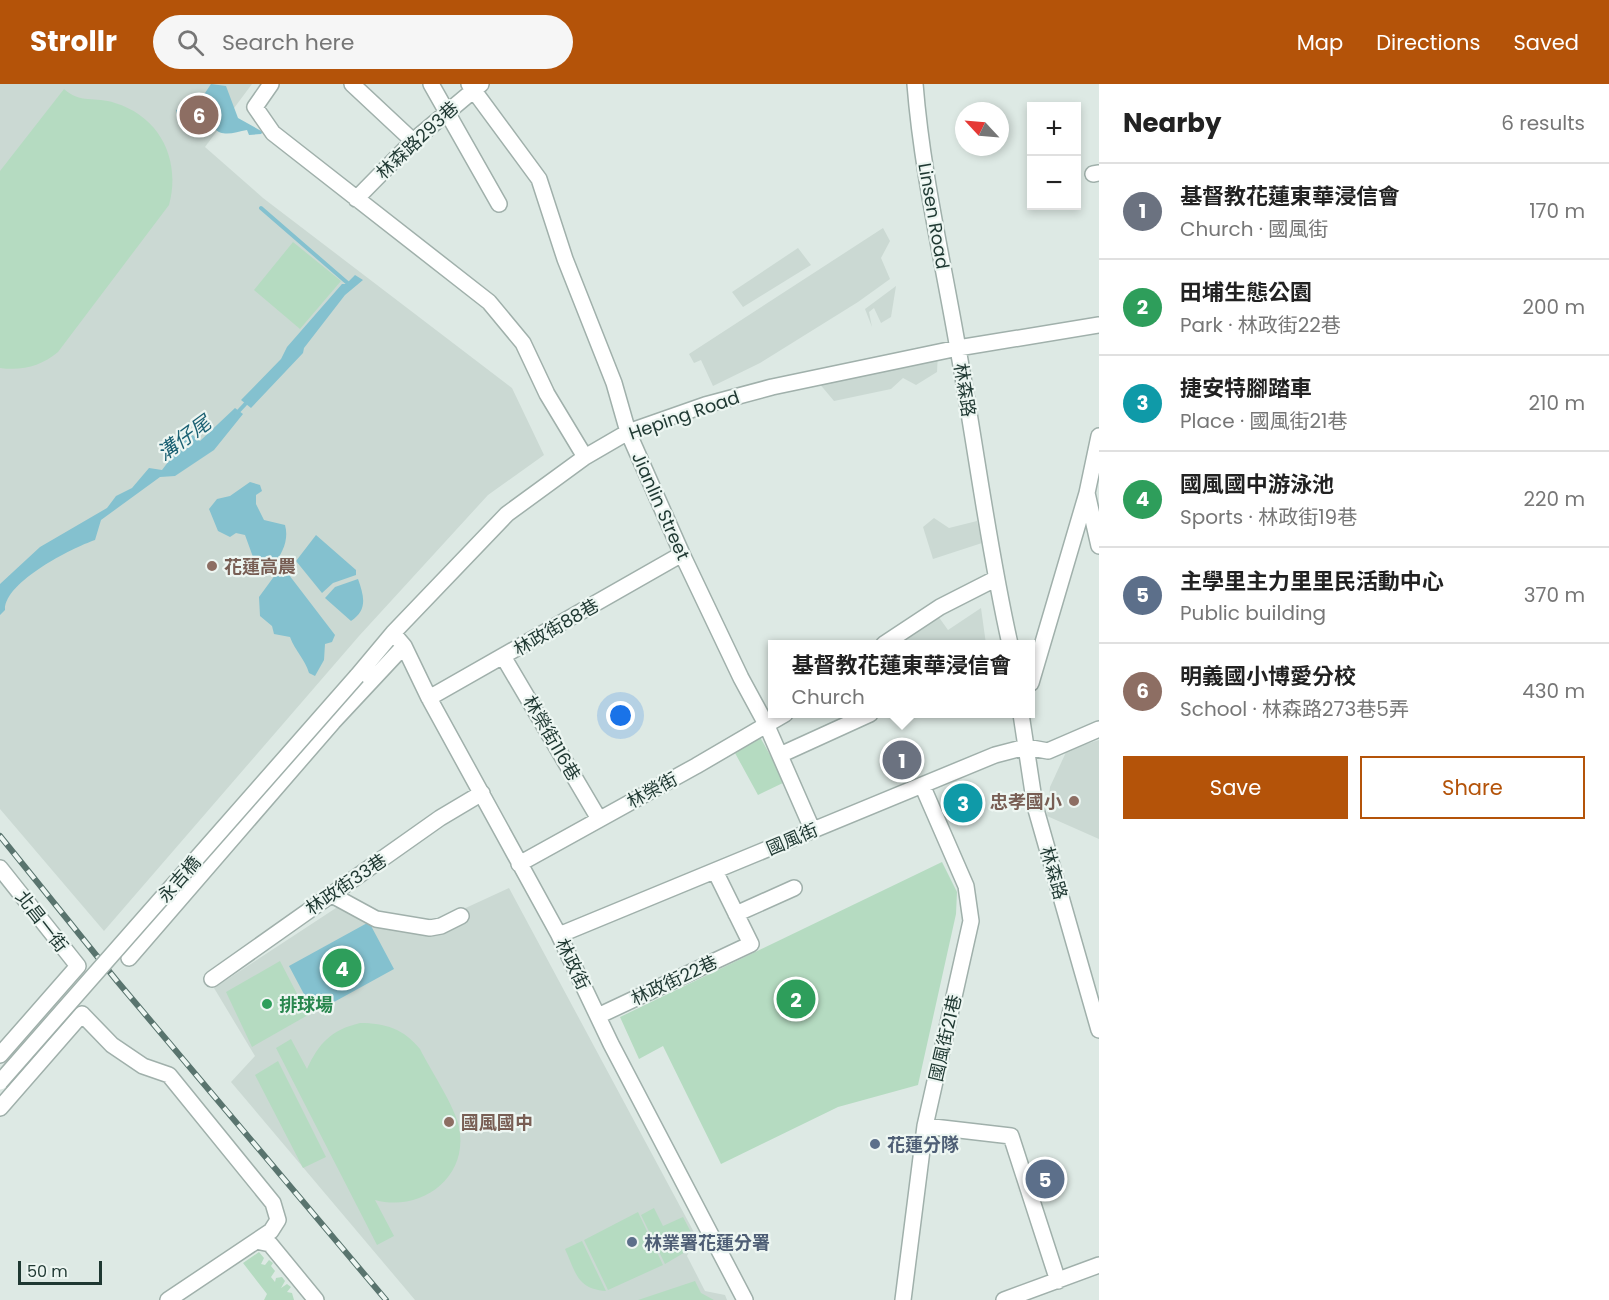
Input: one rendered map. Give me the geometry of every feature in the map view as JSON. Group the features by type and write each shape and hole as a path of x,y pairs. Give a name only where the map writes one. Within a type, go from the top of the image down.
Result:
{"street":[{"path":"272,84 255,107 273,133 441,262 489,302 523,343 547,394 585,457"},
{"path":"352,84 413,141"},
{"path":"431,84 499,204"},
{"name":"Linsen Road","path":"915,84 940,258 958,348"},
{"name":"林森路293巷","path":"356,199 413,141 474,86"},
{"name":"Jianlin Street","path":"474,86 539,178 565,259 614,383 628,432 682,554 741,678 767,726 813,831"},
{"name":"Heping Road","path":"357,676 393,633 507,514 585,457 628,432 705,405 760,390 958,348 1099,325"},
{"name":"林森路","path":"958,348 995,579 1009,640"},
{"path":"1035,668 1087,493 1099,436"},
{"path":"1087,493 1099,546"},
{"name":"林政街88巷","path":"429,699 682,554"},
{"path":"891,640 940,607 995,579"},
{"name":"林政街","path":"393,633 404,646 429,699 559,935 598,1016 745,1300"},
{"path":"129,958 333,722 404,646"},
{"name":"林榮街116巷","path":"504,658 599,819"},
{"name":"永吉橋","path":"0,1082 357,676"},
{"name":"林榮街","path":"519,864 779,718"},
{"path":"780,755 861,718"},
{"name":"林森路","path":"1022,718 1035,806 1099,1030"},
{"name":"國風街","path":"559,935 994,755 1026,747 1048,751 1099,729"},
{"name":"國風街21巷","path":"903,1300 926,1126 971,921 966,886 922,785"},
{"name":"林政街33巷","path":"212,979 440,818 482,793"},
{"name":"北昌一街","path":"0,868 78,966 0,1055"},
{"path":"715,871 736,914 794,888"},
{"path":"330,894 376,919 387,921 430,928 461,916"},
{"name":"林政街22巷","path":"598,1016 751,944 736,914"},
{"path":"0,1108 82,1014 112,1045 143,1066 169,1075 273,1203 278,1220 271,1230 256,1241 168,1300"},
{"path":"926,1126 1011,1136 1058,1281"},
{"path":"256,1241 270,1244 316,1300"},
{"path":"1004,1300 1099,1265"}],"shaded area":[{"name":"花蓮高農","path":"0,84 252,84 205,147 263,198 512,388 544,455 488,495 359,636 104,931 0,809"},
{"path":"883,228 890,241 881,258 890,279 858,302 760,363 713,386 701,360 694,363 689,354"},
{"path":"798,248 811,265 743,307 732,292"},
{"path":"896,286 891,317 881,323 874,308 869,312 872,327 865,309"},
{"path":"938,352 937,372 916,385 903,378 891,389 834,401 813,376"},
{"path":"934,518 949,528 977,521 982,543 933,559 923,527"},
{"path":"981,608 985,640 899,640 938,616 948,630"},
{"name":"忠孝國小","path":"1099,740 1099,839 1047,816 1050,787 1067,750"},
{"name":"國風國中","path":"509,888 696,1236 687,1256 705,1291 725,1295 727,1300 415,1300 231,1082 255,1056 214,988 339,906 420,929"}],"green space":[{"path":"64,89 76,97 108,101 131,110 145,119 155,130 164,143 172,172 169,205 58,352 45,361 31,366 16,369 0,368 0,171"},
{"path":"293,242 341,281 300,329 254,290"},
{"path":"760,737 785,782 758,795 735,753"},
{"path":"942,862 957,892 956,914 918,1085 838,1107 721,1164 663,1046 639,1059 620,1017"},
{"name":"排球場","path":"280,961 308,1015 252,1047 226,992"},
{"path":"360,1023 393,1028 407,1036 420,1049 455,1114 460,1142 458,1159 450,1174 426,1195 410,1201 393,1203 375,1200 394,1236 377,1245 276,1048 291,1039 307,1069 316,1052 327,1039 341,1029"},
{"path":"278,1061 326,1157 303,1168 255,1075"},
{"path":"654,1208 663,1226 683,1217 693,1236 687,1251 665,1264 641,1215"},
{"path":"638,1212 663,1265 608,1290 584,1240"},
{"path":"582,1241 606,1291 589,1287 575,1272 565,1249"},
{"path":"259,1252 264,1258 261,1264 265,1265 269,1260 273,1263 271,1266 275,1271 271,1277 275,1282 276,1278 282,1277 285,1281 281,1288 287,1284 291,1287 287,1292 292,1293 294,1300 264,1300 267,1294 243,1263"},
{"path":"695,1281 701,1293 714,1300 638,1300"}],"water":[{"path":"211,84 226,86 238,118 263,132 249,135 247,130 225,134 214,128 213,108 203,96"},
{"path":"191,104 201,104 211,111 210,124 204,132 193,132 178,117 176,110"},
{"path":"355,275 363,280 345,295 304,348 303,353 251,408 241,400 281,359 287,347 342,284 346,284"},
{"path":"235,408 243,414 214,450 175,476 160,477 101,520 95,540 56,558 27,578 15,588 8,599 5,610 0,615 0,584 40,547 107,508 116,496 132,488 149,468 162,470 190,433 200,441"},
{"path":"250,482 260,485 262,491 256,495 256,504 264,520 285,525 284,546 273,565 253,557 245,535 236,533 230,537 218,531 209,509 217,499 230,496"},
{"path":"316,535 356,570 356,575 333,583 322,593 296,561"},
{"path":"278,571 286,571 335,635 332,642 325,644 324,660 315,676 309,673 290,637 274,634 272,626 260,616 259,597"},
{"path":"358,579 363,602 360,612 351,621 325,598 335,587"},
{"path":"369,922 394,969 314,1013 289,966"}],"waterway":[{"path":"261,208 351,286"},
{"name":"溝仔尾","path":"236,414 249,400"}],"railway":[{"path":"0,836 117,981 386,1300"}],"place":[{"name":"明義國小博愛分校","path":"199,115"},
{"name":"花蓮高農","path":"212,566"},
{"name":"基督教花蓮東華浸信會","path":"902,760"},
{"name":"忠孝國小","path":"1074,801"},
{"name":"捷安特腳踏車","path":"963,803"},
{"name":"國風國中游泳池","path":"342,968"},
{"name":"田埔生態公園","path":"796,999"},
{"name":"排球場","path":"267,1004"},
{"name":"國風國中","path":"449,1122"},
{"name":"花蓮分隊","path":"875,1144"},
{"name":"主學里主力里里民活動中心","path":"1045,1179"},
{"name":"林業署花蓮分署","path":"632,1242"}]}
